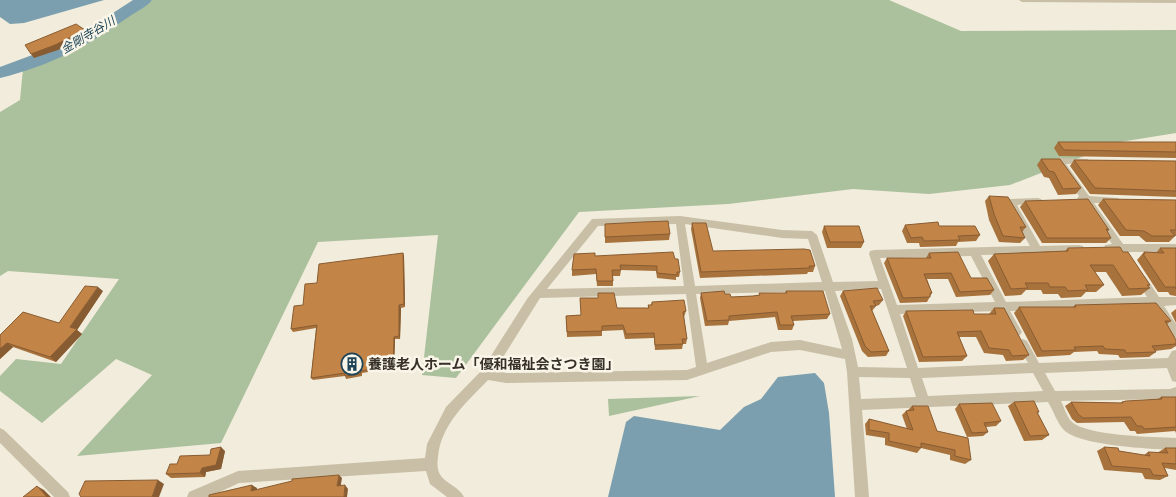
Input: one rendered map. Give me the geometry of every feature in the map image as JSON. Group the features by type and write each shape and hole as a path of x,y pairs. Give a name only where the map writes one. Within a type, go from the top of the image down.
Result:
{"street":[{"path":"1022,0 1176,1"},
{"path":"1098,162 1059,161 1121,248 1176,333"},
{"path":"1067,200 1126,200"},
{"path":"1037,249 1010,202 1048,201"},
{"path":"680,220 702,370"},
{"path":"457,497 435,479 431,464 433,444 450,411 486,374 538,294 595,222 680,220 782,234 812,235 850,355 853,372 862,497"},
{"path":"924,402 874,254 974,250 1176,248"},
{"path":"974,250 1035,368 1068,426 1077,432 1088,435 1136,442 1176,444"},
{"path":"538,294 885,285"},
{"path":"893,310 1155,300 1176,301"},
{"path":"486,374 506,378 687,375 771,347 800,345 850,355"},
{"path":"853,372 914,373 1035,368 1174,359 1176,377"},
{"path":"855,405 1051,396 1170,394 1176,392"},
{"path":"0,434 63,497"},
{"path":"194,497 238,477 431,464"}],"green space":[{"path":"152,0 889,0 961,31 1176,30 1176,133 1120,142 1010,185 929,194 853,189 728,204 579,212 456,378 422,375 438,235 318,242 221,443 77,456 152,375 116,359 42,423 0,391 0,376 16,359 61,364 119,279 8,271 0,276 0,112 20,100 23,69 88,43 136,8"},
{"path":"700,396 609,416 608,399"}],"water":[{"path":"0,0 104,0 24,23 10,24 0,17"},
{"path":"815,373 824,383 829,413 835,497 608,497 626,422 634,416 720,430 744,407 761,399 778,377"}],"building":[{"path":"76,24 85,30 55,45 31,54 25,45"},
{"path":"1058,142 1176,142 1176,152 1064,150"},
{"path":"1041,159 1060,159 1081,188 1063,189 1054,172 1049,171"},
{"path":"1074,160 1176,161 1176,191 1095,188"},
{"path":"989,196 1008,197 1026,227 1020,227 1025,238 1003,236"},
{"path":"1088,199 1109,230 1106,229 1111,238 1047,238 1025,201"},
{"path":"1103,199 1176,200 1176,230 1170,230 1175,236 1152,236 1144,231 1126,230"},
{"path":"668,221 670,234 605,237 605,224"},
{"path":"938,222 939,226 975,226 980,235 958,236 960,240 924,241 922,237 911,238 905,225"},
{"path":"692,223 706,223 713,251 804,249 810,250 815,266 809,266 810,268 701,272"},
{"path":"824,226 859,226 864,242 830,242"},
{"path":"1120,247 1123,252 1128,252 1150,285 1147,285 1150,288 1129,289 1113,265 1090,265 1104,285 1085,285 1088,290 1068,291 1065,287 1050,287 1048,283 1025,283 1028,288 1011,289 994,254 1068,251 1068,248"},
{"path":"1160,248 1176,248 1176,289 1175,287 1165,287 1143,254 1145,254 1144,252 1164,253"},
{"path":"673,252 675,259 678,259 680,272 677,272 677,275 657,273 657,266 620,265 621,270 612,270 613,281 597,281 596,269 572,270 574,254 595,253 595,256"},
{"path":"958,252 971,278 987,278 994,290 960,292 951,273 924,274 932,293 930,293 930,297 903,298 887,258 931,258 929,253"},
{"path":"403,253 404,304 399,305 399,336 394,337 393,365 361,371 360,374 345,376 345,373 311,378 317,325 291,329 294,306 303,305 305,284 317,283 319,264"},
{"path":"85,286 98,287 70,327 77,329 50,357 7,343 0,349 0,335 23,312 59,323"},
{"path":"877,288 883,300 873,301 876,306 870,306 889,351 871,352 865,346 843,291"},
{"path":"724,291 725,294 730,294 731,297 760,295 759,293 787,293 786,291 823,291 830,314 791,316 794,325 780,325 777,312 729,316 729,320 707,321 701,293"},
{"path":"598,293 614,293 617,308 649,308 648,305 652,305 652,302 684,300 686,311 683,312 687,339 682,339 683,344 655,345 654,333 626,334 623,325 602,326 602,331 567,332 566,316 581,315 580,298 598,298"},
{"path":"1156,303 1171,321 1165,321 1176,340 1176,344 1152,346 1156,352 1126,353 1125,350 1105,349 1103,346 1074,347 1076,350 1042,351 1019,307 1076,307 1075,305"},
{"path":"994,308 1004,308 1029,355 1012,356 1009,350 989,348 981,331 957,332 967,356 923,357 906,311 973,310 974,314 996,314"},
{"path":"1161,397 1176,397 1176,427 1144,429 1142,426 1137,426 1131,417 1083,418 1078,414 1071,402 1123,403 1126,401 1162,399"},
{"path":"1034,401 1039,412 1037,412 1049,435 1030,436 1014,402"},
{"path":"992,403 1001,421 984,423 988,432 972,433 959,404"},
{"path":"912,406 928,406 937,431 968,438 971,460 955,456 955,450 921,443 921,448 889,441 889,433 869,430 869,419 913,430 906,411 914,410"},
{"path":"221,447 216,465 202,468 200,473 166,474 170,464 177,464 180,456 210,455 211,449"},
{"path":"1104,447 1118,448 1119,451 1150,456 1148,452 1168,453 1165,448 1176,448 1176,464 1162,463 1168,476 1153,475 1150,469 1112,466"},
{"path":"339,475 337,486 345,485 344,497 209,497 209,495 252,485 251,491 292,481 292,479"},
{"path":"158,480 152,497 81,497 79,494 85,481"},
{"path":"37,486 47,497 23,497"}],"waterway":[{"name":"金剛寺谷川","path":"0,73 44,58 76,44 144,0"}],"place":[{"name":"養護老人ホーム「優和福祉会さつき園」","path":"352,364"}]}
